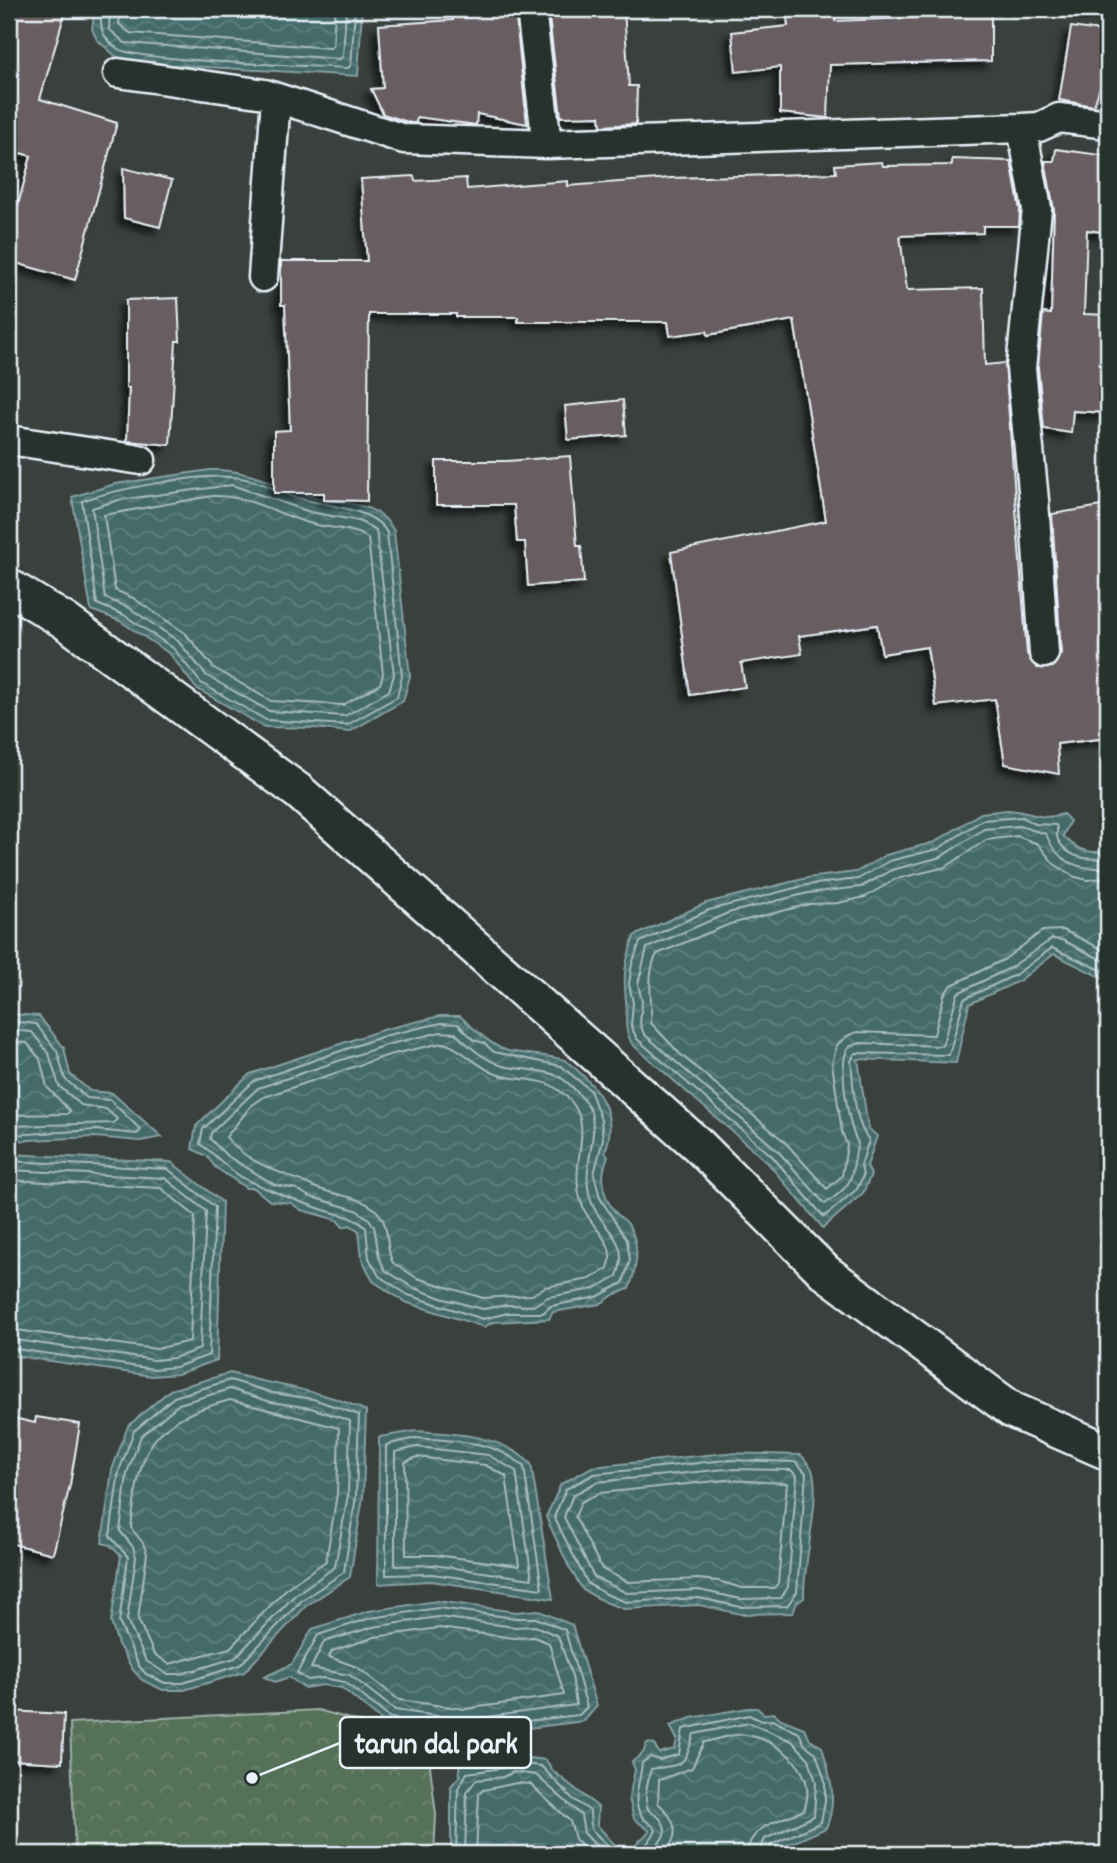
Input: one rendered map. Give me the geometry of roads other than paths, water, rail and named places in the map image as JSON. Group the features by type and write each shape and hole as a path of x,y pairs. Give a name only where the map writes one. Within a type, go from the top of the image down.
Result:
{"street":[{"path":"531,9 547,144"},
{"path":"118,73 276,98 404,139 547,144 1022,128 1039,127 1059,118 1108,124"},
{"path":"263,277 276,98"},
{"path":"1022,128 1037,209 1021,368 1044,653"},
{"path":"9,440 141,460"},
{"path":"9,587 65,621 298,791 698,1145 825,1272 1012,1410 1108,1452"}],"water":[{"path":"95,9 362,9 358,76 173,65 118,58 97,40 92,29"},
{"path":"210,470 238,472 314,497 359,505 379,514 387,521 394,531 410,676 403,701 349,732 264,727 196,688 170,654 120,621 91,610 72,497 115,484"},
{"path":"1007,810 1048,817 1063,814 1070,821 1063,836 1068,841 1084,850 1108,851 1108,981 1054,954 1019,981 969,1004 956,1063 858,1059 868,1128 877,1136 867,1166 871,1175 863,1193 823,1228 767,1162 632,1044 626,1027 625,975 634,936 706,903 807,878 856,872 886,855 935,842 981,813"},
{"path":"9,1014 39,1016 64,1048 70,1074 90,1091 112,1093 162,1137 140,1141 95,1137 9,1141"},
{"path":"440,1016 460,1016 482,1036 502,1049 566,1061 587,1079 602,1100 609,1125 603,1185 607,1200 628,1224 635,1240 636,1264 629,1289 600,1304 553,1312 549,1319 493,1322 484,1327 405,1302 373,1281 362,1259 359,1231 350,1225 343,1227 337,1220 301,1210 291,1203 270,1201 254,1188 246,1188 215,1167 207,1156 192,1149 196,1126 250,1074 382,1030"},
{"path":"9,1154 171,1162 222,1202 217,1360 178,1374 152,1376 9,1355"},
{"path":"230,1373 316,1393 366,1411 363,1497 350,1577 306,1606 244,1672 184,1690 163,1690 142,1680 133,1670 118,1644 111,1622 121,1556 110,1545 102,1543 112,1470 128,1426 170,1390"},
{"path":"416,1431 492,1441 519,1454 531,1464 553,1599 431,1581 378,1584 379,1437"},
{"path":"726,1453 801,1455 812,1470 815,1486 804,1598 797,1602 793,1613 741,1614 699,1605 624,1609 583,1590 546,1517 561,1484 592,1467"},
{"path":"437,1601 516,1612 537,1610 572,1625 597,1706 584,1721 465,1736 387,1725 342,1688 323,1685 305,1688 289,1677 275,1682 264,1677 292,1664 312,1629 369,1611"},
{"path":"757,1708 764,1714 774,1713 781,1719 804,1728 810,1740 822,1747 832,1798 826,1828 768,1854 632,1854 638,1842 650,1831 634,1819 629,1798 635,1770 632,1762 643,1753 647,1743 654,1744 659,1753 675,1749 677,1739 670,1726 691,1718"},
{"path":"504,1755 546,1760 553,1771 598,1807 597,1825 623,1854 451,1854 451,1786 460,1776 459,1764 501,1762"}],"place":[{"name":"tarun dal park","path":"252,1778"}]}
